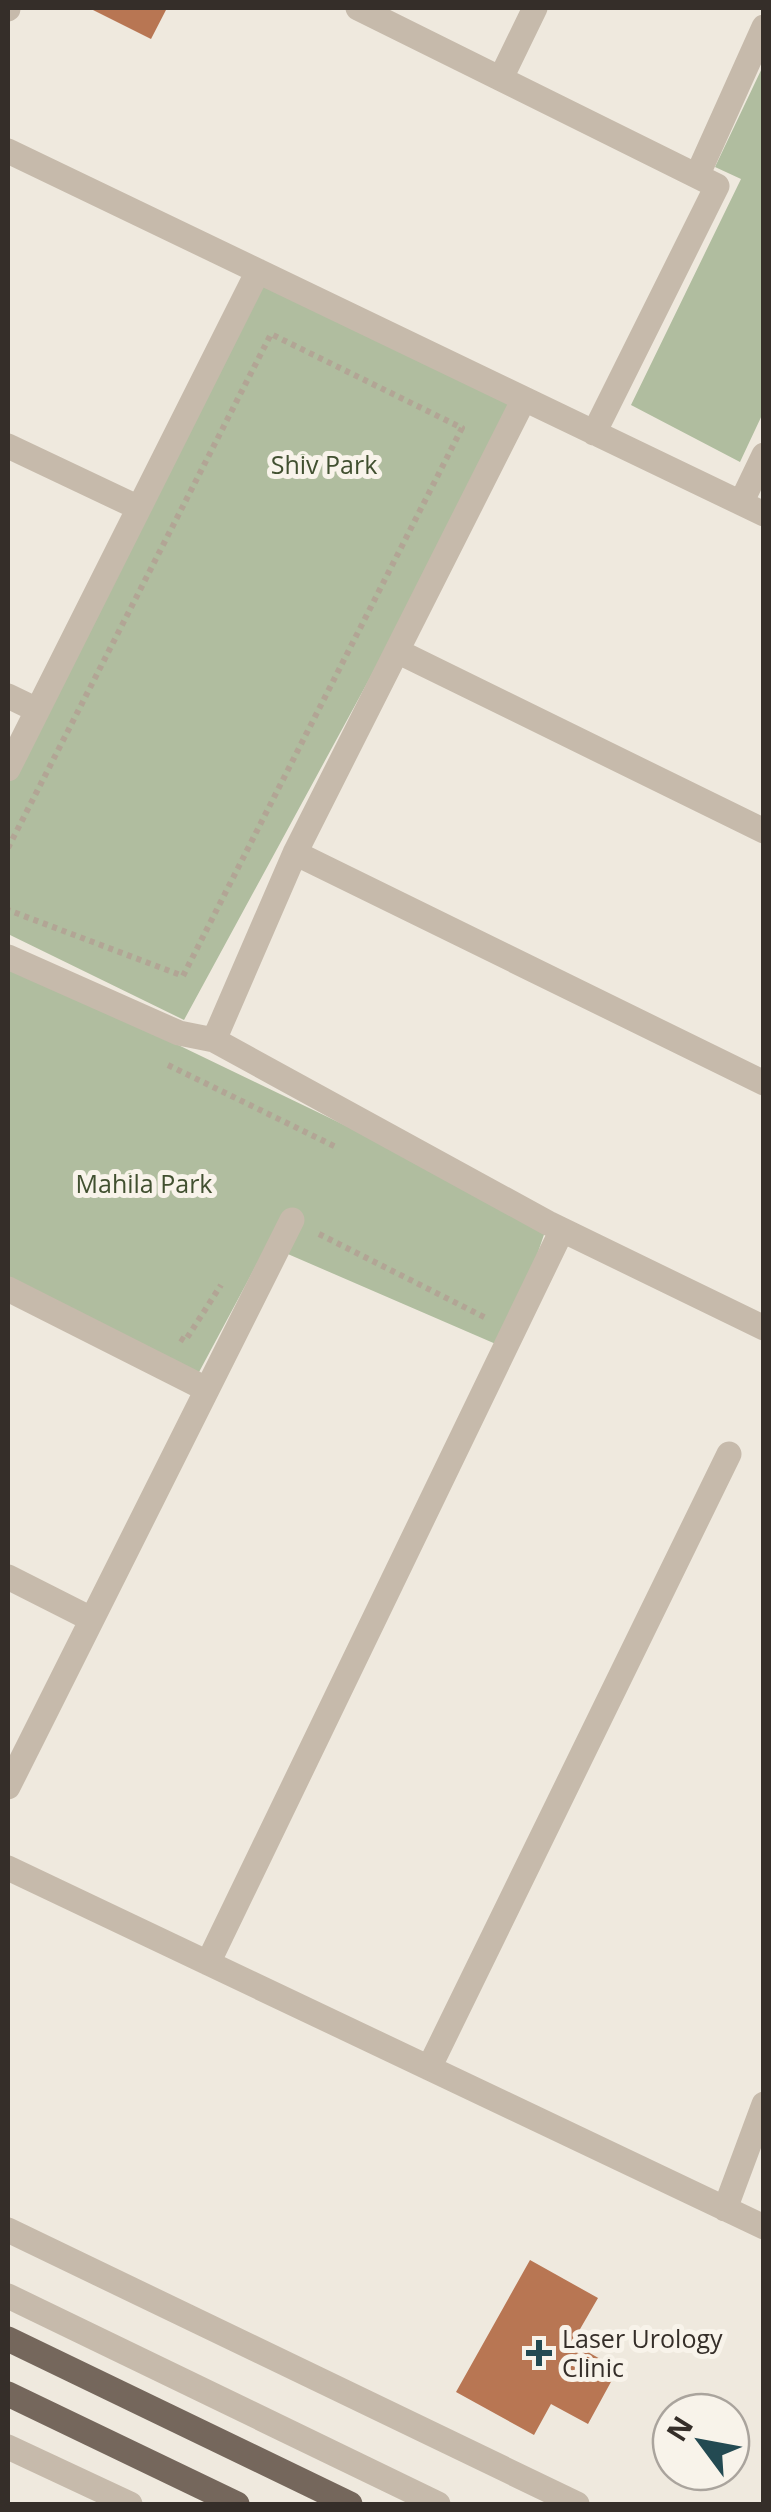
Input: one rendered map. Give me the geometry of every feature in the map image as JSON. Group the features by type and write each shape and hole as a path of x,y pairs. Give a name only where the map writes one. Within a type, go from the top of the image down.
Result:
{"main road":[{"path":"8,2339 350,2504"},
{"path":"8,2394 237,2504"}],"street":[{"path":"358,8 718,186 594,432"},
{"path":"501,78 535,8"},
{"path":"697,176 764,27"},
{"path":"8,150 752,508 764,454"},
{"path":"8,768 258,271"},
{"path":"214,1040 295,853 524,399"},
{"path":"8,446 139,508"},
{"path":"397,651 764,831"},
{"path":"8,696 37,710"},
{"path":"295,853 764,1084"},
{"path":"8,957 179,1033 214,1040 562,1230 764,1328"},
{"path":"8,1787 292,1220"},
{"path":"208,1963 562,1230"},
{"path":"8,1289 206,1388"},
{"path":"429,2068 729,1454"},
{"path":"8,1577 91,1619"},
{"path":"8,1868 764,2227"},
{"path":"724,2209 764,2104"},
{"path":"8,2230 576,2504"},
{"path":"8,2296 438,2504"},
{"path":"8,2447 130,2504"}],"path":[{"path":"8,848 270,334 462,428 183,976 8,910"},
{"path":"168,1066 347,1152"},
{"path":"292,1220 489,1320"},
{"path":"185,1341 227,1276"}],"green space":[{"path":"763,66 763,413 740,462 631,405 741,179 715,167"},
{"name":"Shiv Park","path":"258,274 521,400 184,1020 8,934 8,784"},
{"name":"Mahila Park","path":"8,963 548,1223 505,1348 267,1245 198,1374 8,1279"}],"building":[{"path":"89,8 167,8 151,39"},
{"path":"530,2260 598,2298 572,2343 618,2369 588,2424 551,2404 534,2435 456,2392"}],"place":[{"name":"Laser Urology Clinic","path":"539,2353"}]}
